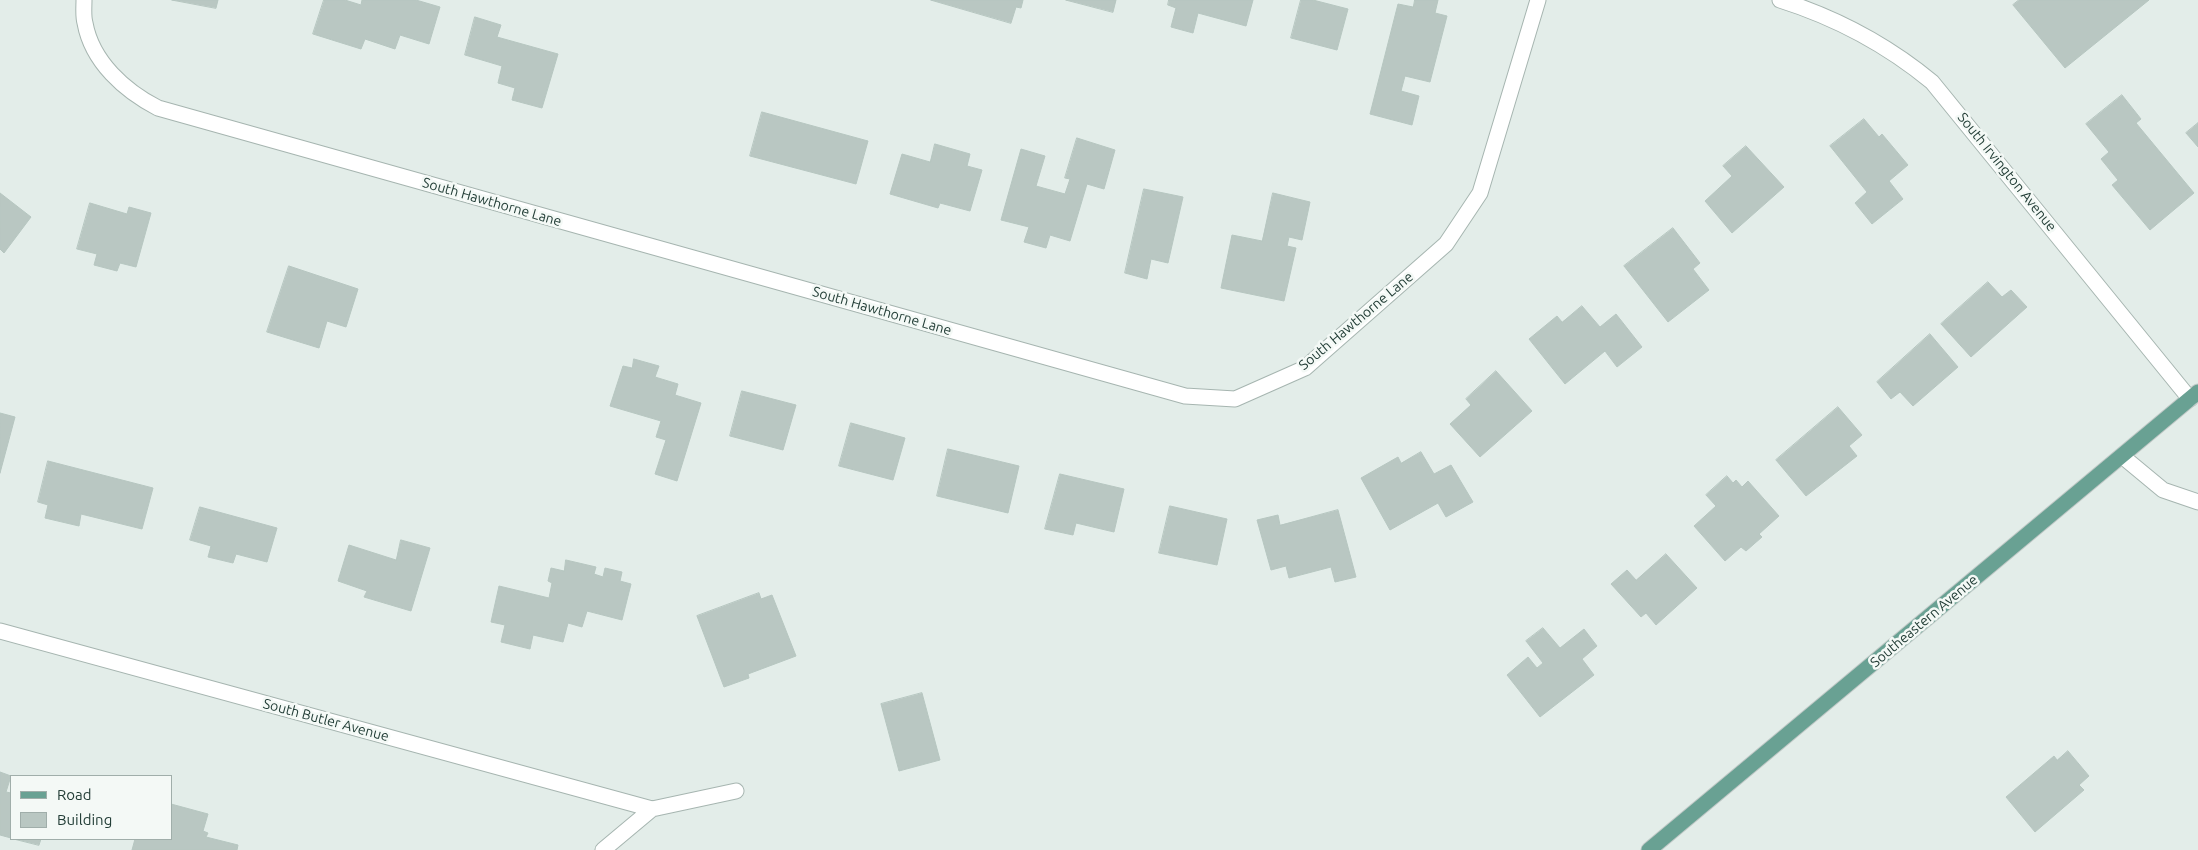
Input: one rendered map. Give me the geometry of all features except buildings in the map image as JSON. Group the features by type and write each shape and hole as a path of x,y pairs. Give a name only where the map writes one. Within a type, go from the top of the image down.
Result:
{"main road":[{"name":"Southeastern Avenue","path":"1649,850 2194,396"}],"street":[{"name":"South Hawthorne Lane","path":"84,0 85,24 98,54 107,68 117,81 131,92 158,108 1185,396 1235,399 1305,368 1446,244 1480,193 1538,0"},
{"name":"South Irvington Avenue","path":"1780,0 1850,27 1878,43 1932,82 2194,396"},
{"path":"2122,456 2163,490 2198,502"},
{"name":"South Butler Avenue","path":"0,630 652,809"},
{"path":"603,850 652,809 736,791"}]}
